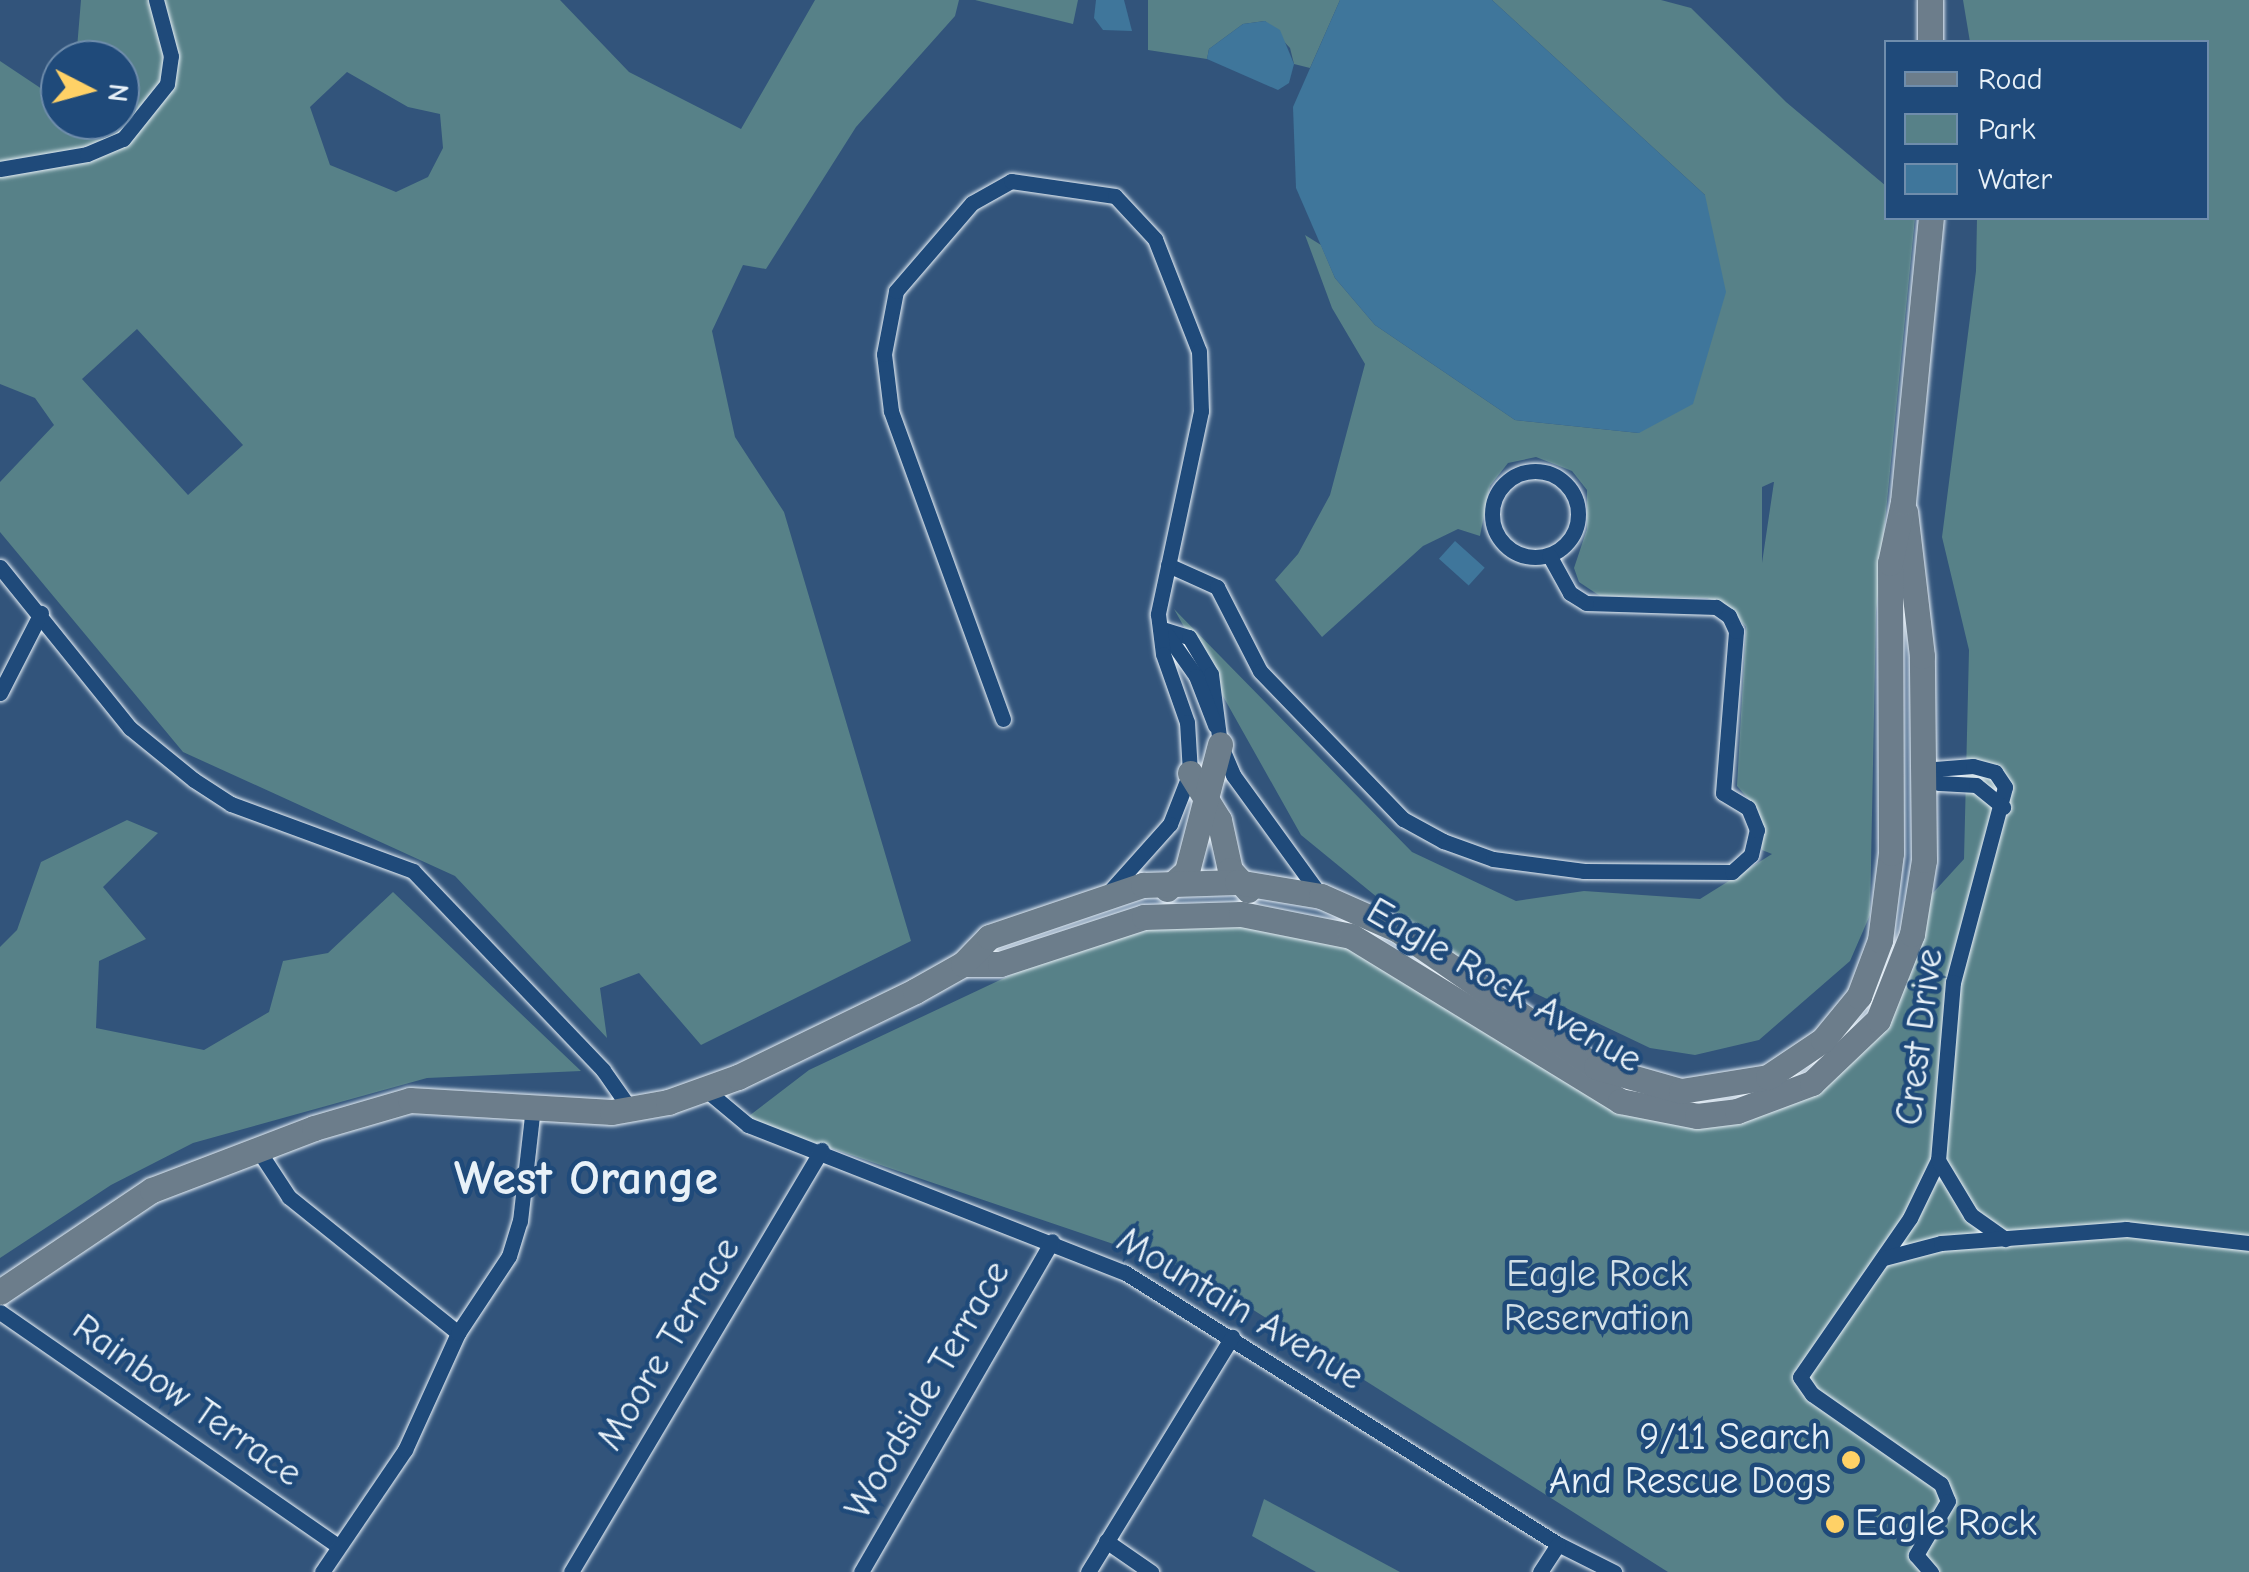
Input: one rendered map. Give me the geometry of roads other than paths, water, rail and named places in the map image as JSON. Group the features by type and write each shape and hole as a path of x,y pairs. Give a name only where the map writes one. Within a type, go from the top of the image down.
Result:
{"main road":[{"path":"1930,0 1930,40"},
{"name":"Eagle Rock Avenue","path":"0,1292 152,1190 258,1150 410,1100 630,1110 706,1090 962,964 989,937 1109,891 1179,882 1237,882 1322,896 1398,930 1596,1066 1681,1091 1738,1087 1768,1078 1823,1040 1858,996 1880,940 1891,853 1890,563 1903,502 1930,220"},
{"name":"Eagle Rock Avenue","path":"962,964 1010,958 1112,924 1182,912 1333,930 1387,955 1581,1083 1620,1101 1697,1116 1738,1111 1812,1082 1878,1020 1912,934 1924,860 1922,656 1903,502"},
{"path":"1890,648 1904,671 1908,761 1922,770"},
{"path":"1010,958 1038,934 1150,899 1179,882 1208,804 1218,736"},
{"path":"1889,783 1922,770"},
{"path":"1190,773 1208,804 1237,882 1307,911 1333,930"}],"street":[{"path":"0,170 87,154 123,139 166,84 171,56 156,0"},
{"path":"1003,719 891,412 884,354 896,290 972,202 1011,181 1114,196 1155,239 1199,351 1201,411 1158,614 1163,654 1188,722 1190,773 1160,839 1109,891"},
{"path":"1522,473 1554,476 1576,500 1574,534 1549,555 1516,553 1494,528 1497,495 1522,473"},
{"path":"1168,565 1218,586 1260,671 1403,818 1444,841 1476,856 1561,868 1646,876 1732,872 1751,855 1756,830 1748,808 1723,793 1736,631 1729,616 1716,607 1586,603 1570,593 1549,555"},
{"path":"0,567 41,613 130,728 194,780 230,804 413,871 602,1070 630,1110"},
{"path":"0,693 41,613"},
{"path":"1162,629 1196,676 1249,803 1322,896"},
{"name":"Crest Drive","path":"1922,770 1952,764 1996,772 2004,787 2003,807 1953,982 1938,1160 1884,1258 1800,1376 1812,1394 1941,1484 1948,1501 1916,1555 1932,1572"},
{"name":"Mountain Avenue","path":"706,1090 748,1125 822,1150 1124,1272 1558,1544 1614,1572"},
{"path":"322,1572 405,1450 458,1334 494,1282 520,1221 533,1108"},
{"path":"258,1150 289,1197 458,1334"},
{"name":"Moore Terrace","path":"571,1572 822,1150"},
{"name":"Crest Drive","path":"1938,1160 1970,1215 2010,1240"},
{"path":"1884,1258 1941,1243 2126,1229 2249,1243"},
{"name":"Woodside Terrace","path":"862,1572 1052,1241"},
{"name":"Rainbow Terrace","path":"0,1312 337,1545"},
{"path":"1088,1572 1232,1337"},
{"path":"1106,1541 1151,1572"},
{"path":"1540,1572 1558,1544"}],"water":[{"path":"1096,0 1124,0 1132,31 1103,30 1094,18"},
{"path":"1340,0 1492,0 1705,195 1726,292 1693,404 1639,433 1515,420 1375,325 1335,278 1296,188 1293,107"},
{"path":"1265,21 1280,30 1294,64 1289,83 1278,90 1207,59 1209,49 1243,24"},
{"path":"1455,541 1485,568 1469,586 1439,559"}],"place":[{"name":"9/11 Search And Rescue Dogs","path":"1851,1460"},
{"name":"Eagle Rock","path":"1835,1524"}],"district":[{"name":"West Orange","path":"586,1179"}],"park label":[{"name":"Eagle Rock Reservation","path":"1597,1297"}]}
